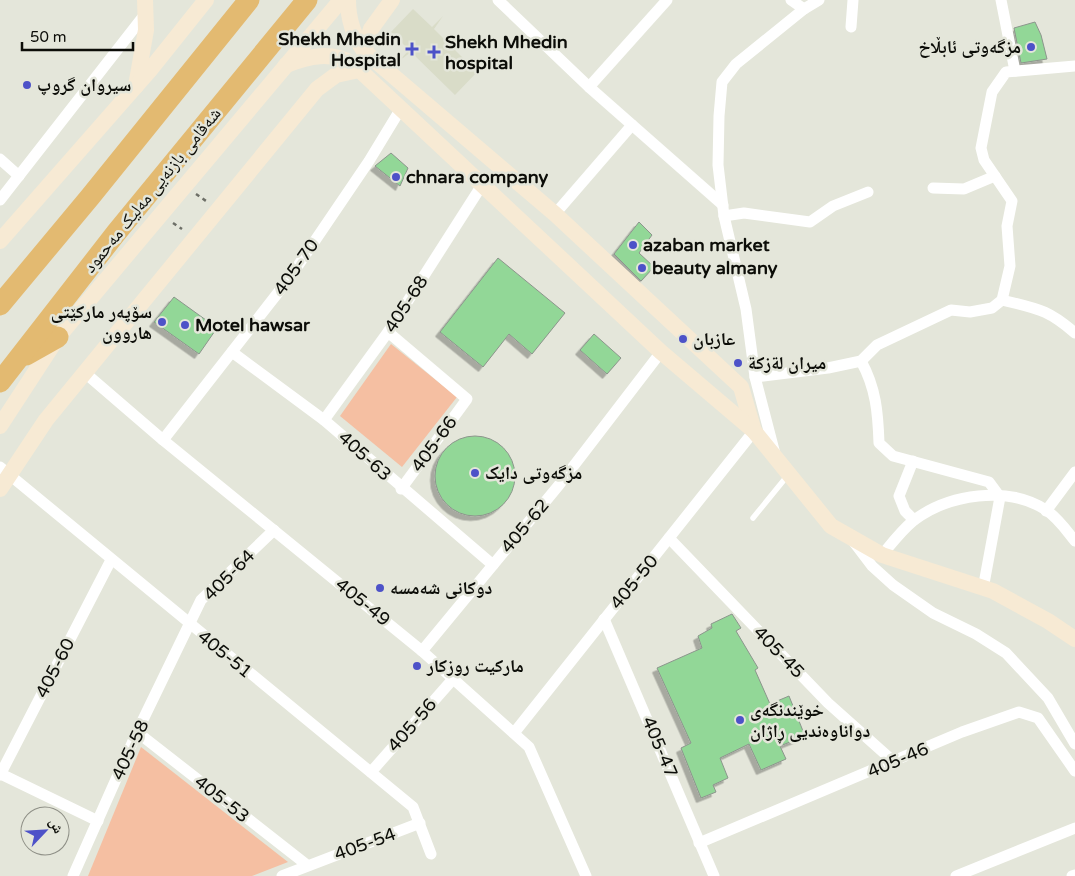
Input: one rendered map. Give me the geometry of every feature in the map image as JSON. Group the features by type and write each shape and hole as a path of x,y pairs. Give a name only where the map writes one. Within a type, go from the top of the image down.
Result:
{"highway":[{"path":"0,304 90,197 249,0"},
{"name":"شەقامی بازنەیی مەلیک مەحمود","path":"0,382 116,233 307,0"},
{"path":"17,360 58,337"}],"street":[{"path":"0,241 136,86 206,0"},
{"path":"0,426 58,337 341,0"},
{"path":"348,0 349,22 364,51 555,214 741,387 754,431"},
{"path":"364,51 374,24 392,0"},
{"path":"498,0 589,87 724,210 810,222 832,206 868,192"},
{"path":"589,87 668,0"},
{"path":"791,0 804,5"},
{"path":"776,457 755,377 746,309 724,210 718,165 722,82 736,64 804,5 819,0"},
{"path":"851,27 853,0"},
{"path":"1001,0 1015,71"},
{"path":"136,86 146,30 146,7"},
{"path":"0,200 146,7"},
{"path":"286,65 306,58 328,55 345,60 359,70 662,352 754,431 831,526 882,555 992,591 1048,621 1075,639"},
{"path":"755,377 828,368 861,361 877,345 951,310 977,311 992,308 1002,300 1010,266 1007,226 1012,201 984,160 980,148 992,92 1006,72 1075,66"},
{"path":"0,489 5,470 217,210 323,84 344,72 359,70"},
{"name":"405-70","path":"163,440 297,268 369,161 400,110"},
{"path":"555,214 632,125"},
{"path":"0,159 19,176"},
{"path":"933,188 964,189 995,176"},
{"name":"405-68","path":"324,420 388,332 482,185"},
{"path":"1002,300 1045,310 1065,323 1075,333"},
{"name":"405-66","path":"388,332 467,399 401,489"},
{"name":"405-63","path":"232,352 324,420 401,489 492,565"},
{"name":"405-62","path":"422,651 559,485 662,352"},
{"path":"861,361 870,376 878,403 879,443 893,456 989,482 1000,497 983,588"},
{"name":"405-49","path":"84,372 163,440 422,651 528,747 586,876"},
{"name":"405-50","path":"514,733 754,431"},
{"path":"913,461 899,496 905,511 914,520"},
{"name":"405-51","path":"5,470 111,560 413,807 431,854"},
{"path":"1046,511 1075,472"},
{"path":"882,555 900,532 914,520 935,508 959,499 1000,497 1027,501 1046,511 1062,524 1075,541"},
{"name":"405-64","path":"191,626 201,600 274,530"},
{"name":"405-45","path":"669,538 828,703 893,761"},
{"path":"851,538 872,566 893,585 933,613 976,634 1006,653 1048,698 1075,744"},
{"name":"405-60","path":"0,775 111,560"},
{"name":"405-47","path":"604,619 714,876"},
{"name":"405-58","path":"73,876 137,732 191,626"},
{"name":"405-56","path":"370,772 453,679"},
{"name":"405-46","path":"700,843 962,732 1019,712 1038,718 1075,771"},
{"name":"405-53","path":"137,732 307,865"},
{"path":"0,775 98,821"},
{"name":"405-54","path":"282,876 420,823"},
{"path":"956,876 1075,828"}],"lane":[{"path":"753,518 789,474"}],"path":[{"path":"185,185 217,210"},
{"path":"167,218 182,230"}],"shaded area":[{"name":"Shekh Mhedin hospital","path":"413,9 432,27 443,16 434,29 477,72 455,95 411,52 399,61 409,50 391,32"},
{"path":"391,344 457,397 402,467 340,416"},
{"path":"141,747 288,862 252,876 88,876"}],"building":[{"name":"مزگەوتی ئابڵاخ","path":"1035,22 1041,35 1047,59 1021,63 1014,28"},
{"name":"chnara company","path":"391,153 408,168 400,186 375,166"},
{"name":"azaban market","path":"639,222 652,235 639,253 654,267 641,281 614,254"},
{"path":"498,258 565,313 532,354 509,334 483,367 440,332"},
{"name":"Motel hawsar","path":"174,297 217,328 199,354 154,322"},
{"path":"594,334 621,358 607,374 580,350"},
{"name":"مزگەوتی دایک","path":"475,436 490,439 503,448 512,461 515,476 512,491 503,504 490,513 475,516 460,513 447,504 438,491 435,476 438,461 447,448 460,439"},
{"name":"خوێندنگەی دواناوەندیی ڕاژان","path":"732,614 741,628 736,631 758,668 755,670 770,704 789,696 805,736 780,746 786,759 761,770 749,744 720,758 728,778 713,785 716,792 701,798 681,748 691,743 657,668 702,648 698,636 712,628 711,624"}],"place":[{"name":"مزگەوتی ئابڵاخ","path":"1031,47"},
{"name":"Shekh Mhedin Hospital","path":"412,49"},
{"name":"Shekh Mhedin hospital","path":"434,52"},
{"name":"سیروان گروپ","path":"27,85"},
{"name":"chnara company","path":"396,177"},
{"name":"azaban market","path":"633,245"},
{"name":"beauty almany","path":"642,268"},
{"name":"سۆپەر ماركێتی هاروون","path":"162,322"},
{"name":"Motel hawsar","path":"185,325"},
{"name":"عازبان","path":"683,339"},
{"name":"ميران لةزكة","path":"738,363"},
{"name":"مزگەوتی دایک","path":"475,473"},
{"name":"دوکانی شەمسە","path":"380,588"},
{"name":"ماركيت روزكار","path":"417,666"},
{"name":"خوێندنگەی دواناوەندیی ڕاژان","path":"740,720"}]}
